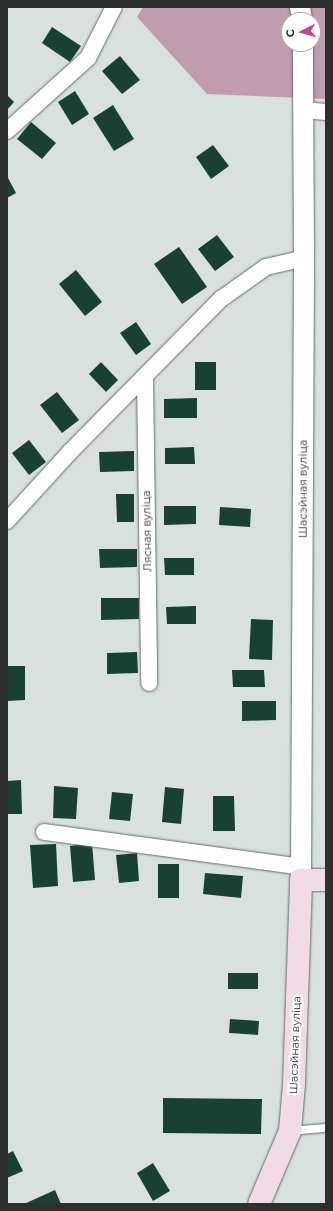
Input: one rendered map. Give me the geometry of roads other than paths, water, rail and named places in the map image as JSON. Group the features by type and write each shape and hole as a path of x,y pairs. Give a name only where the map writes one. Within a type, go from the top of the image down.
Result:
{"main road":[{"path":"301,874 326,880"},
{"name":"Шасэйная вуліца","path":"259,1204 290,1131 294,1084 301,874"}],"street":[{"path":"7,131 88,58 114,7"},
{"name":"Шасэйная вуліца","path":"301,874 304,258 303,52"},
{"path":"304,110 326,112"},
{"path":"7,521 70,452 221,299 266,267 304,258"},
{"name":"Лясная вуліца","path":"144,378 149,683"},
{"path":"44,832 301,874"}],"lane":[{"path":"290,1131 326,1128"}]}
